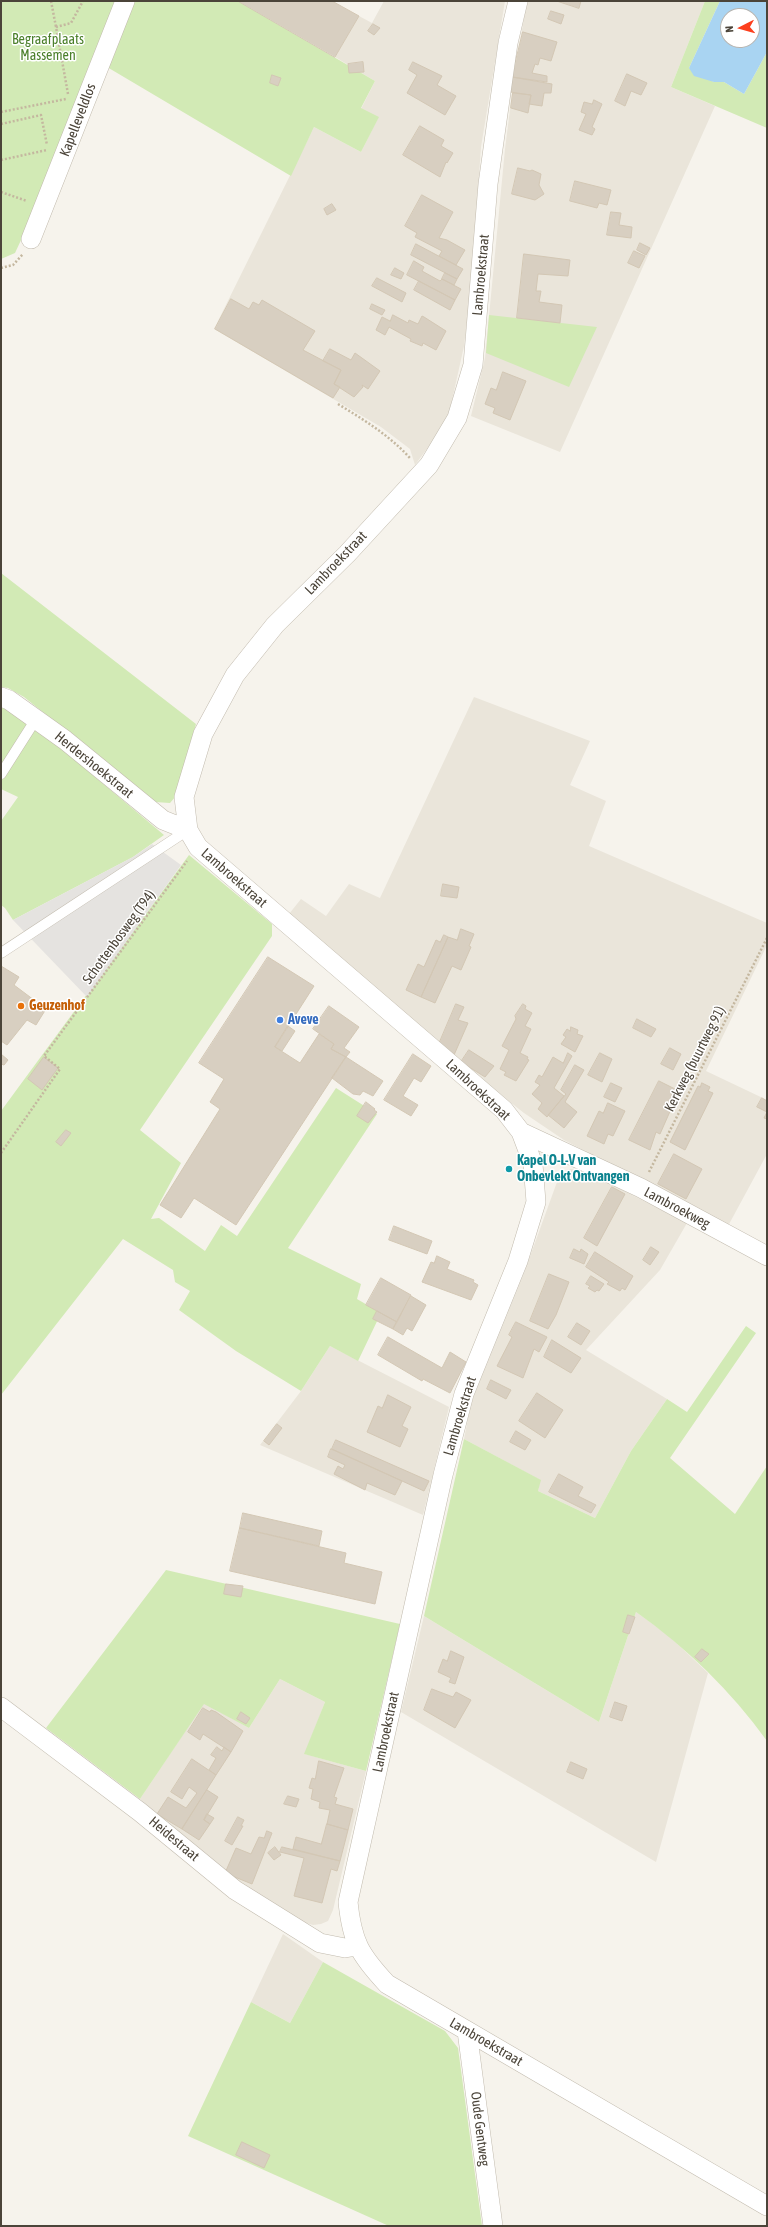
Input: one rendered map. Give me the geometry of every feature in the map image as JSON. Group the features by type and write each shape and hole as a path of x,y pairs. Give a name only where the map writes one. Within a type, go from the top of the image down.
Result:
{"street":[{"name":"Kapelleveldlos","path":"31,239 125,1"},
{"name":"Lambroekstraat","path":"518,1 508,43 488,184 473,365 457,418 424,471 347,554 275,625 235,675 203,734 184,797 188,830 198,847 504,1110 521,1132 533,1164 536,1202 518,1261 464,1394 442,1475 348,1902 350,1926 357,1946 366,1962 387,1984 767,2206"},
{"name":"Herdershoekstraat","path":"1,698 9,700 36,719 163,820 188,830"},
{"name":"Lambroekweg","path":"521,1132 641,1188 767,1256"},
{"name":"Heidestraat","path":"1,1707 140,1812 235,1890 320,1943 345,1948 357,1946"},
{"name":"Oude Gentweg","path":"467,2031 493,2226"}],"lane":[{"path":"1,774 36,719"},
{"path":"1,953 188,830"}],"path":[{"path":"1,112 69,98 51,1"},
{"path":"56,27 71,23 82,1"},
{"path":"1,124 42,115 48,150 1,160"},
{"path":"1,192 44,207"},
{"path":"1,268 13,265 24,254 31,239"},
{"path":"338,404 379,429 397,444 424,471"},
{"name":"Schottenbosweg (T94)","path":"1,1153 60,1069 44,1056 198,847"},
{"name":"Kerkweg (buurtweg 91)","path":"641,1188 767,938"}],"shaded area":[{"path":"384,1 505,1 481,147 471,290 464,346 449,414 435,438 415,465 410,449 381,427 214,329 314,127 361,152 378,118 361,109 375,81 335,57 359,16 372,23"},
{"path":"527,1 705,1 671,87 715,106 560,452 471,416 485,358 505,149 515,70"},
{"path":"474,697 590,741 570,785 606,801 589,846 767,923 767,945 706,1071 767,1100 767,1154 728,1226 564,1140 524,1113 472,1072 289,914 301,899 326,916 349,884 380,898"},
{"path":"152,844 181,865 87,997 13,920 133,857"},
{"path":"568,1169 583,1170 687,1223 660,1270 586,1350 667,1399 631,1451 595,1518 538,1491 540,1480 464,1439 471,1403 524,1273 557,1182"},
{"path":"330,1346 449,1407 423,1515 260,1445 301,1391"},
{"path":"636,1612 668,1635 708,1673 656,1862 401,1712 424,1616 599,1722"},
{"path":"280,1679 325,1702 305,1754 366,1771 333,1910 328,1921 321,1924 313,1925 299,1921 213,1865 140,1799 204,1703 249,1728"},
{"path":"283,1934 323,1962 290,2023 251,2002"}],"green space":[{"name":"Begraafplaats Massemen","path":"1,1 117,1 35,210 15,253 1,259"},
{"path":"134,1 238,1 375,81 361,108 379,117 361,152 314,127 291,176 107,67"},
{"path":"705,1 720,1 689,68 714,82 724,82 744,94 767,52 767,128 671,87"},
{"path":"489,315 597,327 569,387 486,353"},
{"path":"1,573 196,724 176,796 170,803 155,802 24,697 8,688 1,687"},
{"path":"1,706 50,739 164,835 133,857 13,920 5,908 1,905 1,821 18,797 1,789"},
{"path":"189,855 272,924 272,936 140,1130 181,1163 151,1219 159,1218 205,1251 221,1225 237,1236 336,1088 377,1114 288,1248 361,1284 357,1299 381,1313 358,1361 330,1346 301,1391 236,1351 179,1310 190,1291 175,1282 173,1270 123,1239 1,1395 1,1111"},
{"path":"746,1326 756,1333 670,1458 735,1514 767,1466 767,1741 739,1705 707,1671 673,1640 636,1612 599,1722 424,1616 464,1439 541,1480 538,1491 595,1518 631,1451 667,1399 687,1412"},
{"path":"166,1570 400,1624 366,1771 304,1754 325,1702 280,1679 249,1728 204,1704 140,1799 46,1728"},
{"path":"323,1962 445,2031 458,2048 482,2226 389,2226 188,2136 251,2002 290,2023"}],"water":[{"path":"720,1 767,1 767,52 744,94 724,82 714,82 694,76 689,68"}],"building":[{"path":"238,1 332,1 359,16 335,57"},
{"path":"557,1 581,1 579,8"},
{"path":"551,11 564,15 561,24 548,19"},
{"path":"373,24 380,28 374,35 368,31"},
{"path":"523,32 557,42 551,61 540,58 538,65 535,64 532,73 547,76 547,82 512,77"},
{"path":"363,62 364,72 349,73 348,64"},
{"path":"413,62 442,76 437,85 456,96 445,115 407,93 417,75 409,70"},
{"path":"627,74 647,83 641,95 631,91 625,106 615,101"},
{"path":"272,75 281,78 278,86 270,83"},
{"path":"512,77 552,84 551,93 544,93 542,106 529,104 531,95 510,92"},
{"path":"513,93 531,95 528,113 511,108"},
{"path":"594,100 602,104 592,127 595,129 592,135 579,130 586,114 581,112 584,102 592,104"},
{"path":"420,126 444,140 441,146 453,153 447,163 446,162 440,177 403,155"},
{"path":"518,168 530,171 532,170 541,174 539,185 544,194 535,200 512,194"},
{"path":"575,181 611,190 607,205 599,203 597,208 570,201"},
{"path":"422,195 453,212 439,238 447,240 465,250 456,265 439,256 442,251 415,237 417,233 405,226"},
{"path":"332,204 336,210 327,215 324,209"},
{"path":"611,212 621,213 619,225 632,227 631,238 607,235"},
{"path":"640,243 650,248 646,255 637,250"},
{"path":"416,244 463,269 457,279 411,255"},
{"path":"634,251 645,256 639,268 628,263"},
{"path":"524,254 570,260 568,276 538,274 536,291 541,291 539,302 562,305 560,323 517,318"},
{"path":"414,261 424,267 422,271 440,281 442,279 461,289 455,300 407,275"},
{"path":"395,268 404,273 401,279 391,275"},
{"path":"445,273 457,279 454,285 442,279"},
{"path":"377,278 406,293 402,302 372,286"},
{"path":"419,281 455,300 450,310 414,290"},
{"path":"231,299 249,309 253,302 259,305 262,300 315,331 303,350 341,370 334,384 340,387 333,398 215,329"},
{"path":"372,304 385,310 382,315 370,309"},
{"path":"393,315 408,323 409,320 418,324 422,316 446,331 436,350 423,343 422,346 410,341 411,339 389,327 385,335 376,330 382,317 390,321"},
{"path":"330,349 351,360 355,353 380,371 368,389 362,385 363,387 354,397 334,384 341,370 323,361"},
{"path":"503,372 526,381 510,420 493,413 495,408 485,404 491,388 496,390"},
{"path":"443,884 459,887 457,898 441,896"},
{"path":"461,929 474,934 469,946 471,947 461,970 452,966 435,1003 421,997 448,937 457,940"},
{"path":"444,935 448,937 421,997 406,990 418,964 424,967 436,940 440,942"},
{"path":"268,957 314,986 275,1047 300,1063 319,1034 334,1044 331,1049 346,1057 236,1225 194,1198 181,1218 160,1205 220,1109 210,1102 224,1079 199,1063"},
{"name":"Geuzenhof","path":"1,966 19,977 14,985 46,1009 36,1025 27,1020 7,1045 1,1041"},
{"path":"456,1004 464,1007 458,1020 468,1023 454,1055 439,1044"},
{"path":"523,1004 526,1006 525,1009 532,1013 525,1026 531,1029 520,1053 528,1057 527,1059 529,1060 516,1081 504,1075 506,1072 500,1069 509,1050 502,1046 516,1019 515,1016"},
{"path":"329,1006 359,1027 344,1048 350,1052 346,1057 331,1049 334,1044 313,1029"},
{"path":"637,1019 656,1029 651,1037 633,1028"},
{"path":"288,1026 295,1031 282,1051 275,1047"},
{"path":"571,1027 578,1030 577,1034 583,1036 575,1052 561,1044 566,1037 563,1035 567,1029 570,1031"},
{"path":"670,1048 681,1054 673,1070 661,1064"},
{"path":"469,1050 494,1066 485,1077 461,1062"},
{"path":"568,1053 572,1056 554,1088 564,1096 547,1117 538,1109 542,1103 532,1094 540,1085 535,1082 539,1075 542,1077 553,1057 563,1063"},
{"path":"600,1053 612,1059 602,1082 588,1075"},
{"path":"1,1054 8,1060 4,1065 1,1064"},
{"path":"413,1054 431,1066 421,1082 414,1078 403,1096 418,1105 411,1116 384,1100"},
{"path":"44,1057 58,1068 42,1090 28,1079"},
{"path":"346,1057 383,1081 373,1096 363,1091 360,1095 353,1094 332,1078"},
{"path":"575,1065 584,1070 565,1102 577,1112 564,1128 548,1115 566,1094 561,1090"},
{"path":"659,1081 679,1091 660,1134 656,1132 650,1150 629,1140"},
{"path":"611,1083 622,1088 615,1102 604,1097"},
{"path":"702,1083 710,1087 708,1091 713,1093 685,1150 670,1142 698,1086 700,1087"},
{"path":"762,1098 767,1101 767,1112 757,1107"},
{"path":"366,1102 377,1112 368,1123 357,1116"},
{"path":"608,1103 625,1111 613,1136 608,1134 604,1144 587,1136 599,1111 603,1113"},
{"path":"767,1112 767,1119 764,1118"},
{"path":"66,1130 71,1133 61,1146 56,1142"},
{"path":"674,1154 702,1169 686,1199 658,1184"},
{"path":"612,1187 625,1194 597,1246 584,1238"},
{"path":"394,1226 432,1241 427,1254 389,1240"},
{"path":"651,1247 659,1252 650,1265 643,1260"},
{"path":"574,1249 580,1252 581,1249 588,1254 584,1264 570,1258"},
{"path":"595,1252 633,1276 625,1290 622,1288 620,1291 607,1284 609,1282 586,1267"},
{"path":"437,1256 450,1262 447,1269 474,1280 473,1282 478,1285 471,1300 422,1282 431,1262 434,1263"},
{"path":"549,1274 569,1282 556,1315 548,1329 530,1321"},
{"path":"591,1276 604,1284 599,1291 597,1290 595,1292 588,1288 590,1286 586,1284"},
{"path":"381,1278 411,1295 397,1322 366,1305"},
{"path":"411,1296 426,1305 412,1331 407,1328 403,1335 393,1329"},
{"path":"377,1311 397,1322 393,1329 373,1319"},
{"path":"516,1322 547,1337 539,1352 534,1349 523,1378 497,1366 512,1337 509,1335"},
{"path":"577,1323 590,1331 581,1345 568,1337"},
{"path":"388,1337 442,1368 450,1352 466,1362 450,1393 423,1379 422,1381 378,1355"},
{"path":"552,1340 581,1358 571,1373 544,1357"},
{"path":"491,1380 511,1390 506,1399 487,1389"},
{"path":"537,1393 563,1410 545,1438 519,1421"},
{"path":"388,1395 411,1407 402,1426 408,1429 400,1447 367,1432 378,1406 382,1408"},
{"path":"277,1424 282,1428 269,1445 264,1441"},
{"path":"516,1431 531,1440 525,1450 510,1442"},
{"path":"336,1440 429,1481 424,1491 332,1449"},
{"path":"331,1449 402,1481 395,1495 367,1483 365,1490 334,1474 338,1466 343,1469 345,1465 328,1457"},
{"path":"559,1474 583,1487 578,1496 596,1505 591,1513 549,1492"},
{"path":"243,1513 322,1531 319,1546 240,1528"},
{"path":"240,1528 346,1553 344,1563 382,1572 375,1604 230,1571"},
{"path":"226,1584 243,1586 241,1597 224,1594"},
{"path":"628,1615 635,1617 629,1634 623,1632"},
{"path":"702,1649 709,1654 701,1662 695,1657"},
{"path":"451,1651 464,1657 455,1684 449,1682 451,1678 438,1672 443,1659 447,1661"},
{"path":"432,1689 453,1697 456,1692 471,1700 455,1728 424,1710"},
{"path":"615,1702 627,1706 622,1721 610,1717"},
{"path":"203,1708 210,1712 211,1710 216,1712 243,1731 231,1752 203,1734 200,1740 188,1732"},
{"path":"241,1712 250,1718 246,1724 237,1719"},
{"path":"217,1747 222,1751 224,1747 231,1752 216,1775 209,1770 216,1758 211,1755"},
{"path":"192,1759 216,1775 182,1829 157,1814 168,1797 186,1808 197,1793 189,1787 182,1799 171,1792"},
{"path":"319,1761 344,1768 334,1797 337,1798 335,1804 353,1809 348,1830 327,1824 330,1810 319,1808 320,1802 311,1799 313,1789 309,1788 312,1778 315,1779"},
{"path":"571,1762 587,1769 583,1779 567,1772"},
{"path":"207,1790 218,1797 204,1820 210,1824 199,1840 182,1829"},
{"path":"288,1796 299,1799 296,1807 284,1804"},
{"path":"207,1814 214,1818 210,1824 204,1820"},
{"path":"238,1817 244,1820 241,1826 243,1826 232,1845 225,1841"},
{"path":"327,1824 348,1830 340,1861 293,1849 296,1837 321,1844"},
{"path":"267,1831 272,1833 252,1884 225,1873 236,1848 251,1854 259,1837 264,1838"},
{"path":"275,1847 281,1855 274,1860 268,1853"},
{"path":"282,1847 340,1861 337,1871 331,1869 322,1903 294,1896 304,1858 280,1852"},
{"path":"242,2142 270,2155 264,2168 236,2155"}],"place":[{"name":"Geuzenhof","path":"21,1006"},
{"name":"Aveve","path":"280,1020"},
{"name":"Kapel O-L-V van Onbevlekt Ontvangen","path":"509,1169"}]}
